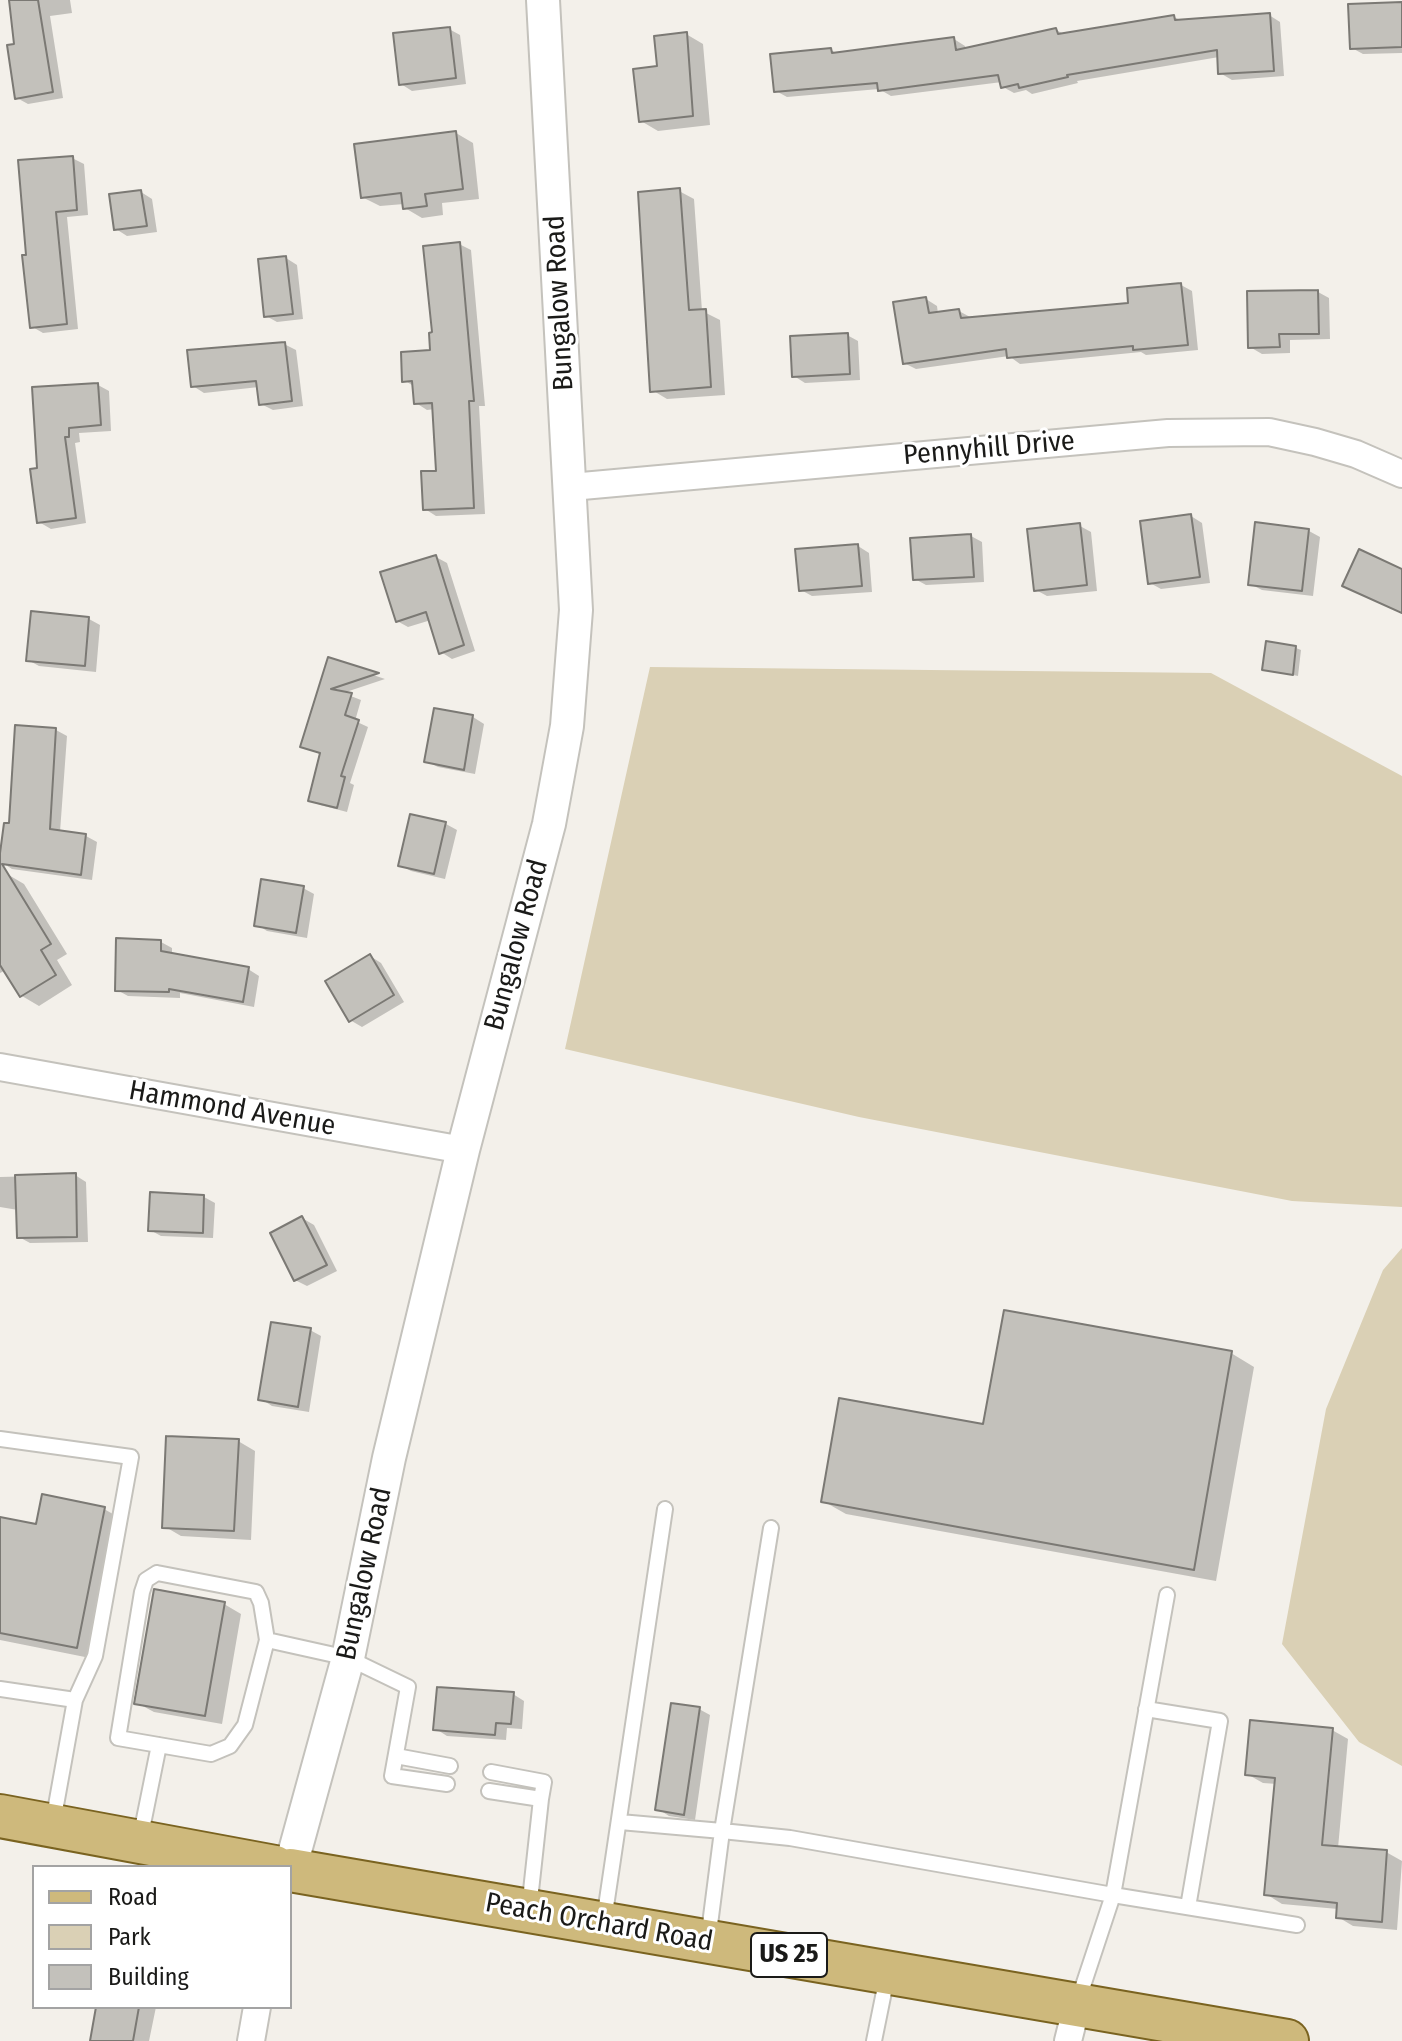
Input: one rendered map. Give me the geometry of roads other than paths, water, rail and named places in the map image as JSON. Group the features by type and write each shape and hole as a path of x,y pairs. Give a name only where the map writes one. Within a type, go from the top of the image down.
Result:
{"main road":[{"path":"0,1816 264,1865"},
{"name":"Peach Orchard Road","path":"292,1869 888,1972 1073,2023 1287,2041"}],"street":[{"name":"Bungalow Road","path":"291,1865 348,1658 389,1458 463,1150 549,824 567,726 576,610 543,0"},
{"name":"Pennyhill Drive","path":"571,487 1168,433 1269,432 1356,454 1402,474"},
{"name":"Hammond Avenue","path":"0,1067 463,1150"},
{"path":"251,2041 257,2009"}],"lane":[{"path":"0,1439 131,1457 95,1656 75,1700 52,1826"},
{"path":"604,1924 665,1509"},
{"path":"708,1941 722,1831 771,1528"},
{"path":"157,1573 256,1592 261,1603 267,1640 245,1725 230,1746 211,1754 118,1738 146,1580 157,1573"},
{"path":"1073,2023 1113,1895 1167,1595"},
{"path":"267,1640 348,1658 408,1687 392,1776 447,1784"},
{"path":"0,1689 75,1700"},
{"path":"1146,1709 1220,1721 1188,1907"},
{"path":"140,1842 159,1745"},
{"path":"396,1756 450,1766"},
{"path":"491,1772 544,1782 529,1911"},
{"path":"489,1791 541,1799"},
{"path":"620,1822 790,1838 1297,1925"},
{"path":"874,2041 888,1972"}]}
